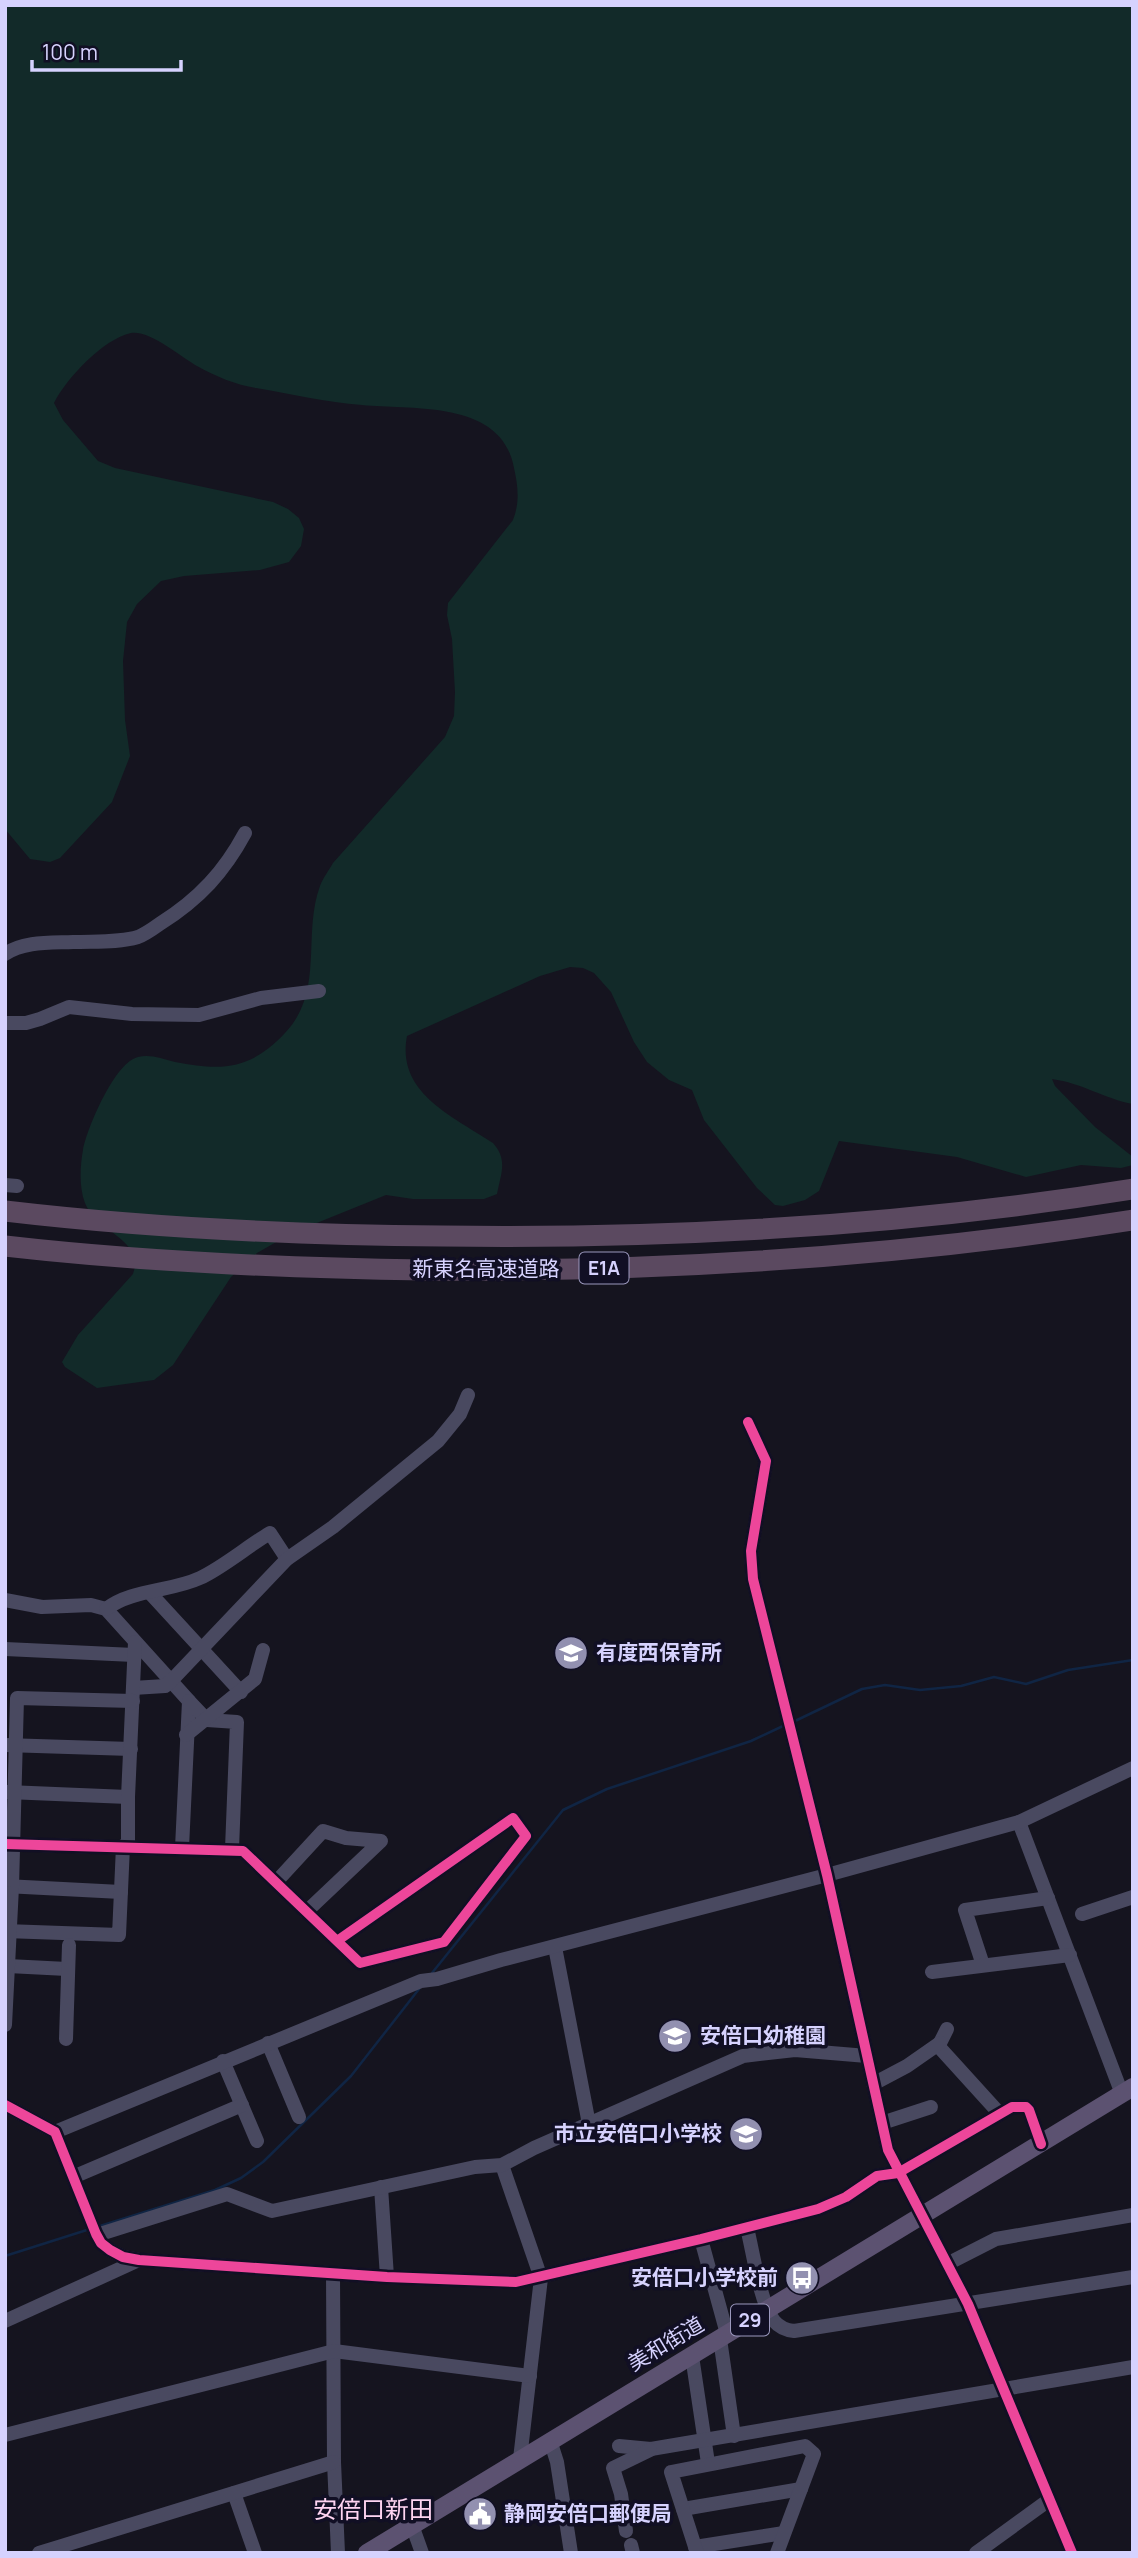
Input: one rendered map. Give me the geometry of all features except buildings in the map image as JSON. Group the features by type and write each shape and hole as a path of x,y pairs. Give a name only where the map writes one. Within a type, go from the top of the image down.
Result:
{"highway":[{"name":"新東名高速道路","path":"5,1211 155,1226 377,1236 662,1235 812,1227 1043,1202 1133,1189"},
{"name":"新東名高速道路","path":"5,1246 220,1265 512,1270 631,1267 816,1256 1064,1231 1133,1220"}],"main road":[{"name":"美和街道","path":"367,2553 1128,2090"}],"street":[{"path":"5,954 24,946 43,943 122,940 140,936 174,915 211,884 230,860 245,833"},
{"path":"5,1023 26,1023 69,1007 132,1014 199,1015 261,998 319,991"},
{"path":"5,2025 11,1700 133,1694 165,1686 287,1559 333,1527 438,1441 460,1414 467,1395"},
{"path":"748,1422 766,1461 751,1551 753,1579 827,1875 888,2150 968,2304 1072,2553"},
{"path":"106,1609 119,1599 200,1578 270,1533 287,1559"},
{"path":"149,1593 241,1692"},
{"path":"5,1600 42,1607 91,1605 106,1609 135,1649 171,1681 207,1720 237,1722 232,1849"},
{"path":"5,1649 135,1649"},
{"path":"7,1931 119,1935 135,1649"},
{"path":"186,1735 255,1679 263,1650"},
{"path":"182,1848 189,1701"},
{"path":"11,1745 131,1749"},
{"path":"55,2132 427,1980 1019,1822 1133,1768"},
{"path":"10,1793 128,1797"},
{"path":"9,1844 232,1849 243,1852 360,1963 444,1942 526,1836 513,1818 337,1941"},
{"path":"1019,1822 1070,1955 1128,2090"},
{"path":"276,1882 323,1832 345,1838 381,1841 306,1912"},
{"path":"9,1887 121,1892"},
{"path":"1082,1914 1133,1897"},
{"path":"983,1965 965,1910 1048,1898"},
{"path":"66,2039 69,1945"},
{"path":"555,1947 589,2124"},
{"path":"932,1972 1070,1955"},
{"path":"8,1966 67,1969"},
{"path":"873,2084 907,2066 940,2043 947,2029"},
{"path":"268,2043 299,2117"},
{"path":"940,2043 940,2048 999,2113"},
{"path":"97,2235 227,2193 272,2211 475,2167 502,2165 534,2148 743,2056 795,2049 867,2056"},
{"path":"223,2062 257,2141"},
{"path":"73,2178 242,2105"},
{"path":"6,2106 55,2132 97,2235 110,2250 123,2257 490,2283 541,2278 818,2209 846,2197 877,2176 898,2173 1012,2107 1026,2108 1041,2144"},
{"path":"882,2123 931,2107"},
{"path":"502,2165 541,2278 520,2459"},
{"path":"381,2187 387,2277"},
{"path":"947,2264 996,2239 1133,2215"},
{"path":"747,2228 767,2309 779,2326 794,2330 1133,2277"},
{"path":"701,2239 724,2337 734,2436"},
{"path":"5,2320 139,2260"},
{"path":"333,2273 334,2462 338,2553"},
{"path":"5,2435 334,2351 530,2376"},
{"path":"692,2356 708,2463"},
{"path":"619,2446 651,2449 705,2441 1133,2367"},
{"path":"550,2440 557,2462 571,2553"},
{"path":"776,2553 784,2533 801,2489 814,2454 805,2446 671,2472 696,2550 784,2533"},
{"path":"630,2543 613,2468 651,2449"},
{"path":"39,2553 334,2462"},
{"path":"683,2509 801,2489"},
{"path":"234,2493 255,2553"},
{"path":"975,2553 1049,2500"},
{"path":"412,2525 422,2553"}],"green space":[{"path":"5,5 1133,5 1133,1104 1052,1079 1055,1086 1095,1127 1133,1157 1133,1165 1121,1168 1081,1165 1026,1177 957,1157 839,1141 819,1191 805,1200 783,1206 775,1205 757,1188 704,1120 692,1090 669,1080 647,1062 634,1042 611,992 594,973 583,968 570,967 540,976 407,1036 406,1056 410,1073 419,1088 445,1112 498,1149 502,1167 497,1194 484,1199 413,1199 386,1195 292,1233 257,1253 231,1277 173,1365 154,1380 97,1388 65,1367 62,1362 78,1335 133,1274 136,1263 126,1244 88,1209 82,1191 83,1150 103,1097 120,1071 138,1057 152,1056 208,1066 235,1065 260,1054 272,1045 297,1017 309,981 315,905 321,883 333,863 445,737 454,716 455,692 448,603 513,520 518,494 514,468 506,446 492,430 474,420 430,409 335,402 241,385 204,370 156,340 139,333 120,337 97,351 76,372 54,403 63,420 98,461 115,468 273,502 299,518 304,529 301,546 289,562 260,570 184,576 161,581 137,604 127,622 123,661 125,720 130,756 112,802 60,858 50,862 30,859 5,829"}],"waterway":[{"path":"795,1721 862,1689 885,1685 920,1690 961,1686 994,1677 1026,1684 1068,1670 1133,1660"},
{"path":"432,1973 563,1810 607,1789 751,1741 783,1726"},
{"path":"100,2226 215,2190 241,2178 263,2162 351,2076 419,1989"},
{"path":"5,2256 90,2229"}],"cycle path":[{"path":"748,1422 766,1461 751,1551 753,1579 827,1875 888,2150 968,2304 1072,2553"},
{"path":"5,1844 243,1851 360,1963 444,1942 526,1836 513,1818 337,1941"},
{"path":"5,2105 55,2132 96,2234 101,2243 123,2257 387,2277 516,2282 818,2209 846,2197 877,2176 898,2173 1012,2107 1026,2107 1029,2110 1041,2144"}],"place":[{"name":"有度西保育所","path":"571,1653"},
{"name":"安倍口幼稚園","path":"675,2036"},
{"name":"市立安倍口小学校","path":"746,2134"},
{"name":"安倍口小学校前","path":"802,2278"},
{"name":"静岡安倍口郵便局","path":"480,2514"}],"district":[{"name":"安倍口新田","path":"373,2510"}]}
